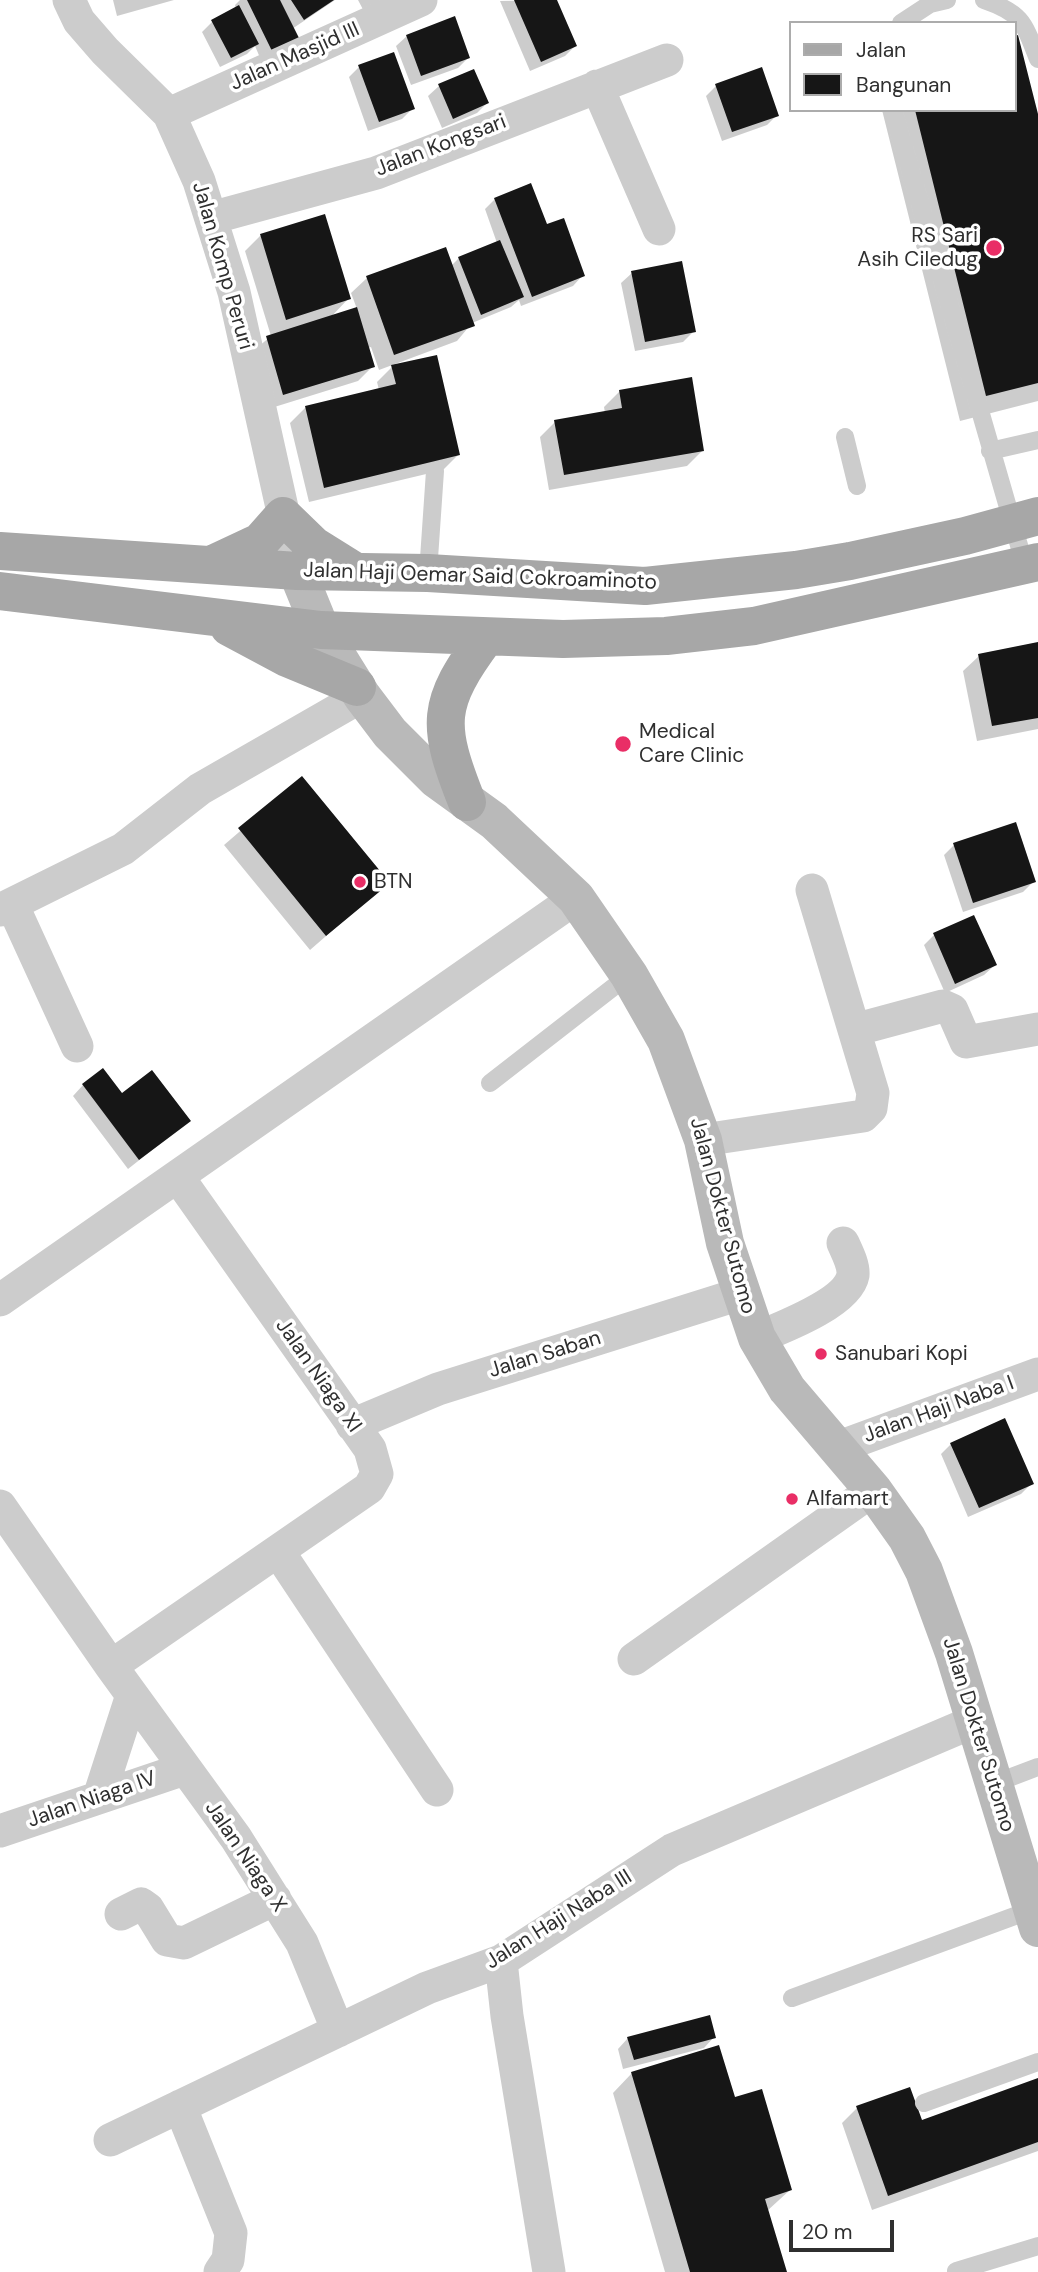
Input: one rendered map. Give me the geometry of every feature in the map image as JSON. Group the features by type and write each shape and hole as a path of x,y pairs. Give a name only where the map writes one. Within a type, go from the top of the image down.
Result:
{"main road":[{"path":"212,565 260,542 283,516 313,545 353,570"},
{"name":"Jalan Haji Oemar Said Cokroaminoto","path":"0,551 297,571 428,573 645,586 810,568 1025,520"},
{"path":"0,591 321,630 563,639 666,636 754,626 1032,564"},
{"name":"Jalan Dokter Sutomo","path":"297,571 321,630 360,692 412,757 533,855 576,898 629,975 666,1040 703,1140 725,1243 757,1338 787,1390 839,1447 873,1490 907,1538 924,1571 954,1653 1035,1919"},
{"path":"198,616 360,692"},
{"path":"467,802 449,756 447,701 458,675 486,637"}],"street":[{"name":"Jalan Komp Peruri","path":"69,0 79,21 169,114 199,181 234,292 297,571"},
{"name":"Jalan Masjid III","path":"169,114 421,0"},
{"name":"Jalan Kongsari","path":"211,218 376,173 667,60"},
{"path":"597,86 659,229"},
{"path":"77,1046 6,907 123,849 200,789 360,692"},
{"path":"703,1140 868,1113 873,1093 812,890"},
{"path":"0,1300 576,898"},
{"path":"854,1030 943,1006 952,1010 966,1042 1038,1029"},
{"name":"Jalan Niaga XI","path":"111,1666 369,1488 377,1474 370,1449 178,1177"},
{"path":"757,1338 809,1315 849,1284 853,1270 843,1243"},
{"name":"Jalan Saban","path":"352,1425 438,1389 740,1294"},
{"name":"Jalan Haji Naba I","path":"839,1447 1038,1374"},
{"path":"634,1659 873,1490"},
{"name":"Jalan Niaga X","path":"0,1506 184,1769 236,1838 302,1943 338,2031"},
{"path":"278,1551 437,1790"},
{"path":"99,1797 132,1695"},
{"name":"Jalan Haji Naba III","path":"110,2140 427,1988 500,1961 672,1850 973,1722"},
{"name":"Jalan Niaga IV","path":"0,1831 184,1769"},
{"path":"121,1914 141,1904 148,1909 167,1940 184,1943 275,1899"},
{"path":"500,1961 550,2272"},
{"path":"180,2106 231,2233 229,2260 220,2272"}],"lane":[{"path":"904,21 930,4 947,0"},
{"path":"984,0 1010,9 1027,32 1038,59"},
{"path":"894,112 990,451 1025,520 1032,564"},
{"path":"845,437 857,486"},
{"path":"990,451 1038,440"},
{"path":"428,573 435,471"},
{"path":"489,1083 629,975"},
{"path":"993,1784 1038,1767"},
{"path":"792,1998 1035,1919"},
{"path":"924,2103 1038,2062"},
{"path":"956,2272 1038,2246"}],"building":[{"path":"247,0 280,0 299,38 272,51"},
{"path":"291,0 334,0 304,20"},
{"path":"514,0 557,0 577,46 541,62"},
{"path":"239,5 259,44 231,58 211,20"},
{"path":"455,16 470,58 421,76 406,35"},
{"name":"RS Sari Asih Ciledug","path":"1017,35 1038,114 1038,383 986,396 915,112 1017,112"},
{"path":"394,52 415,109 379,122 358,65"},
{"path":"762,67 779,116 732,132 715,84"},
{"path":"474,69 489,103 453,119 438,84"},
{"path":"531,183 547,224 564,218 585,276 532,297 494,198"},
{"path":"325,214 351,299 286,320 260,234"},
{"path":"500,240 524,297 481,315 458,257"},
{"path":"446,247 475,326 394,355 366,276"},
{"path":"682,261 696,332 645,342 631,271"},
{"path":"357,307 375,367 283,395 266,336"},
{"path":"437,355 460,455 324,488 305,406 396,384 391,365"},
{"path":"692,377 704,451 564,475 554,420 622,408 619,390"},
{"path":"1038,642 1038,718 992,726 978,654"},
{"path":"302,776 390,883 326,936 238,828"},
{"path":"1016,822 1036,882 973,903 953,843"},
{"path":"974,915 997,965 955,984 933,933"},
{"path":"103,1068 122,1093 152,1070 191,1121 139,1160 82,1084"},
{"path":"1005,1418 1034,1484 979,1508 950,1443"},
{"path":"710,2015 716,2038 634,2060 627,2037"},
{"path":"719,2045 735,2097 762,2089 792,2190 765,2199 787,2272 690,2272 631,2072"},
{"path":"1038,2078 1038,2142 888,2196 856,2106 910,2087 922,2120"}],"place":[{"name":"RS Sari Asih Ciledug","path":"994,248"},
{"name":"Medical Care Clinic","path":"623,744"},
{"name":"BTN","path":"360,882"},
{"name":"Sanubari Kopi","path":"821,1354"},
{"name":"Alfamart","path":"792,1499"}]}
